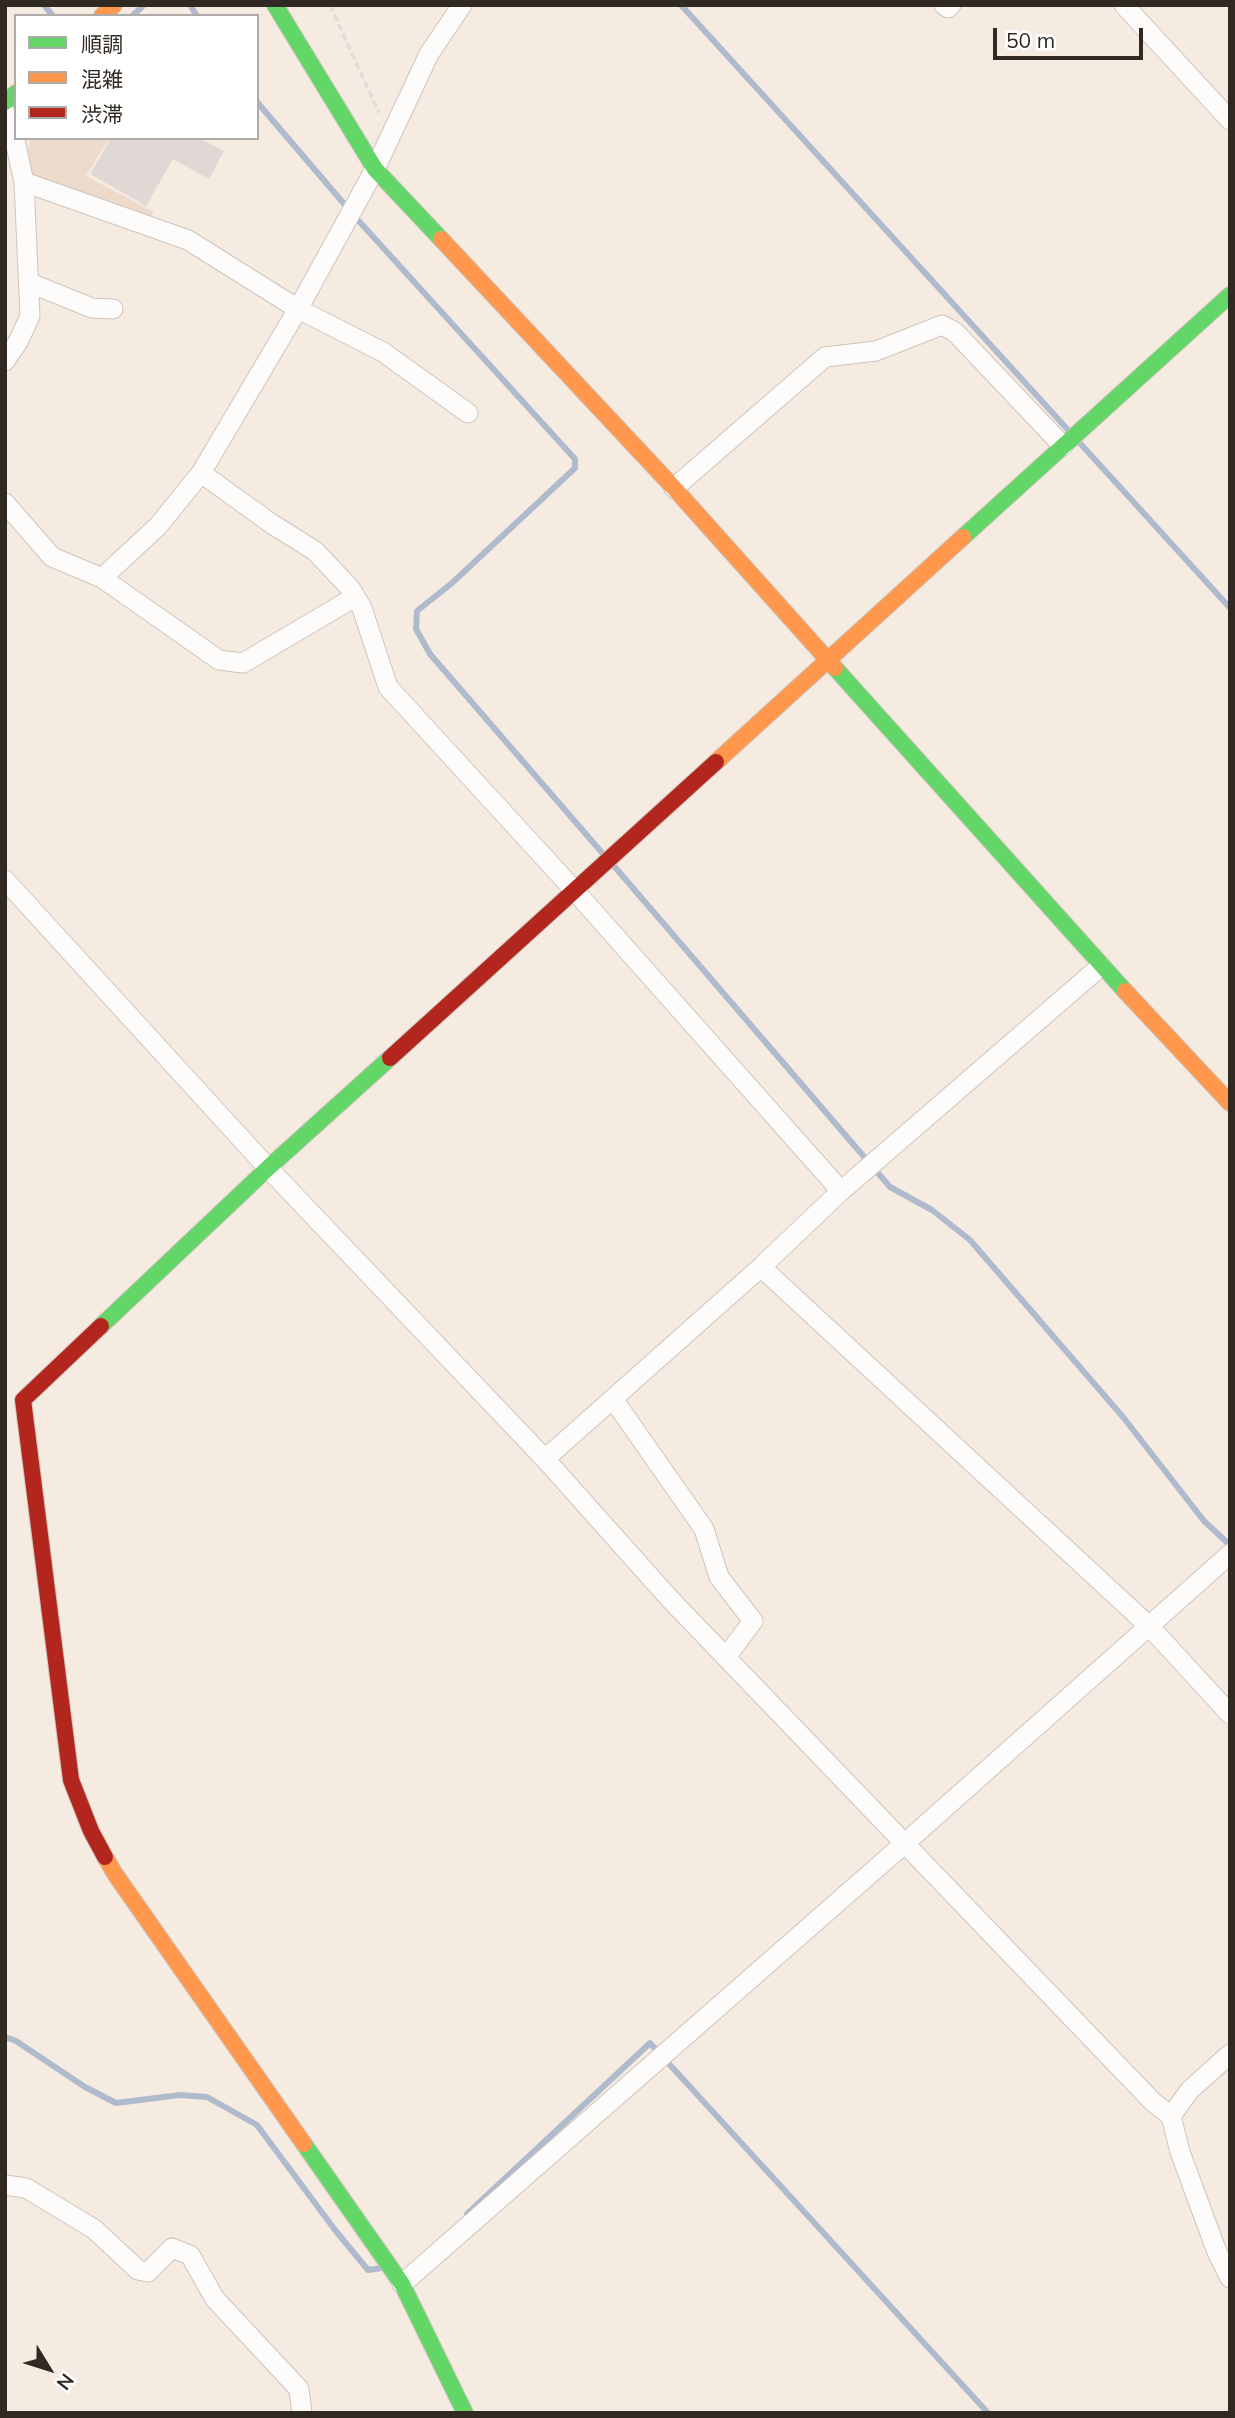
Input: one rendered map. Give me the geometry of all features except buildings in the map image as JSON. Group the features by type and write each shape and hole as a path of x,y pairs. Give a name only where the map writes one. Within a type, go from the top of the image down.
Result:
{"street":[{"path":"275,5 375,169 674,488 1101,966 1230,1103"},
{"path":"102,578 158,526 201,473 298,309 375,169 429,54 462,5"},
{"path":"944,5 948,8 951,5"},
{"path":"1124,5 1230,120"},
{"path":"5,113 14,137"},
{"path":"5,360 18,342 30,316 24,182 15,140"},
{"path":"24,182 188,240 298,309 383,352 468,413"},
{"path":"30,283 92,308 113,309"},
{"path":"465,2413 401,2284 115,1874 91,1831 71,1780 23,1400 268,1168 1230,295"},
{"path":"674,488 825,357 876,351 942,325 955,332 1063,446"},
{"path":"201,473 315,551 350,588 362,608 388,687 574,890 841,1191"},
{"path":"5,503 52,558 102,578 219,660 243,663 355,597"},
{"path":"5,880 268,1168 545,1459 660,1588 1153,2102 1171,2116 1180,2152 1217,2252 1230,2277"},
{"path":"545,1459 761,1268 841,1191 1101,966"},
{"path":"761,1268 1150,1627 1230,1714"},
{"path":"613,1399 704,1529 719,1577 753,1621 726,1657"},
{"path":"401,2284 904,1844 1230,1554"},
{"path":"1171,2116 1190,2090 1230,2054"},
{"path":"5,2185 26,2188 94,2229 138,2270 148,2272 172,2248 190,2255 215,2299 299,2389 302,2413"}],"path":[{"path":"330,5 390,137"}],"shaded area":[{"path":"30,140 108,140 86,176 154,212 148,222 76,195 31,174 27,152"}],"waterway":[{"path":"44,5 51,14"},
{"path":"134,14 144,5"},
{"path":"190,5 196,14"},
{"path":"681,5 1069,431"},
{"path":"259,104 357,219 575,459 575,468 452,583 417,611 416,629 430,654 604,855"},
{"path":"1078,441 1230,608"},
{"path":"614,866 890,1187 932,1210 970,1240 1123,1417 1204,1521 1230,1545"},
{"path":"5,2037 16,2041 85,2087 116,2103 180,2095 207,2097 257,2125 368,2270 382,2268"},
{"path":"467,2214 650,2043 988,2413"}],"traffic: fast":[{"path":"275,5 375,169 441,239"},
{"path":"5,102 14,95"},
{"path":"963,537 1230,295"},
{"path":"835,668 1125,991"},
{"path":"101,1326 268,1168 390,1058"},
{"path":"304,2144 402,2284 465,2413"}],"traffic: slow":[{"path":"104,14 114,5"},
{"path":"441,239 674,488 835,668"},
{"path":"716,762 963,537"},
{"path":"1125,991 1230,1103"},
{"path":"105,1857 304,2144"}],"traffic: jam":[{"path":"390,1058 716,762"},
{"path":"101,1326 23,1400 71,1780 91,1831 105,1857"}]}
